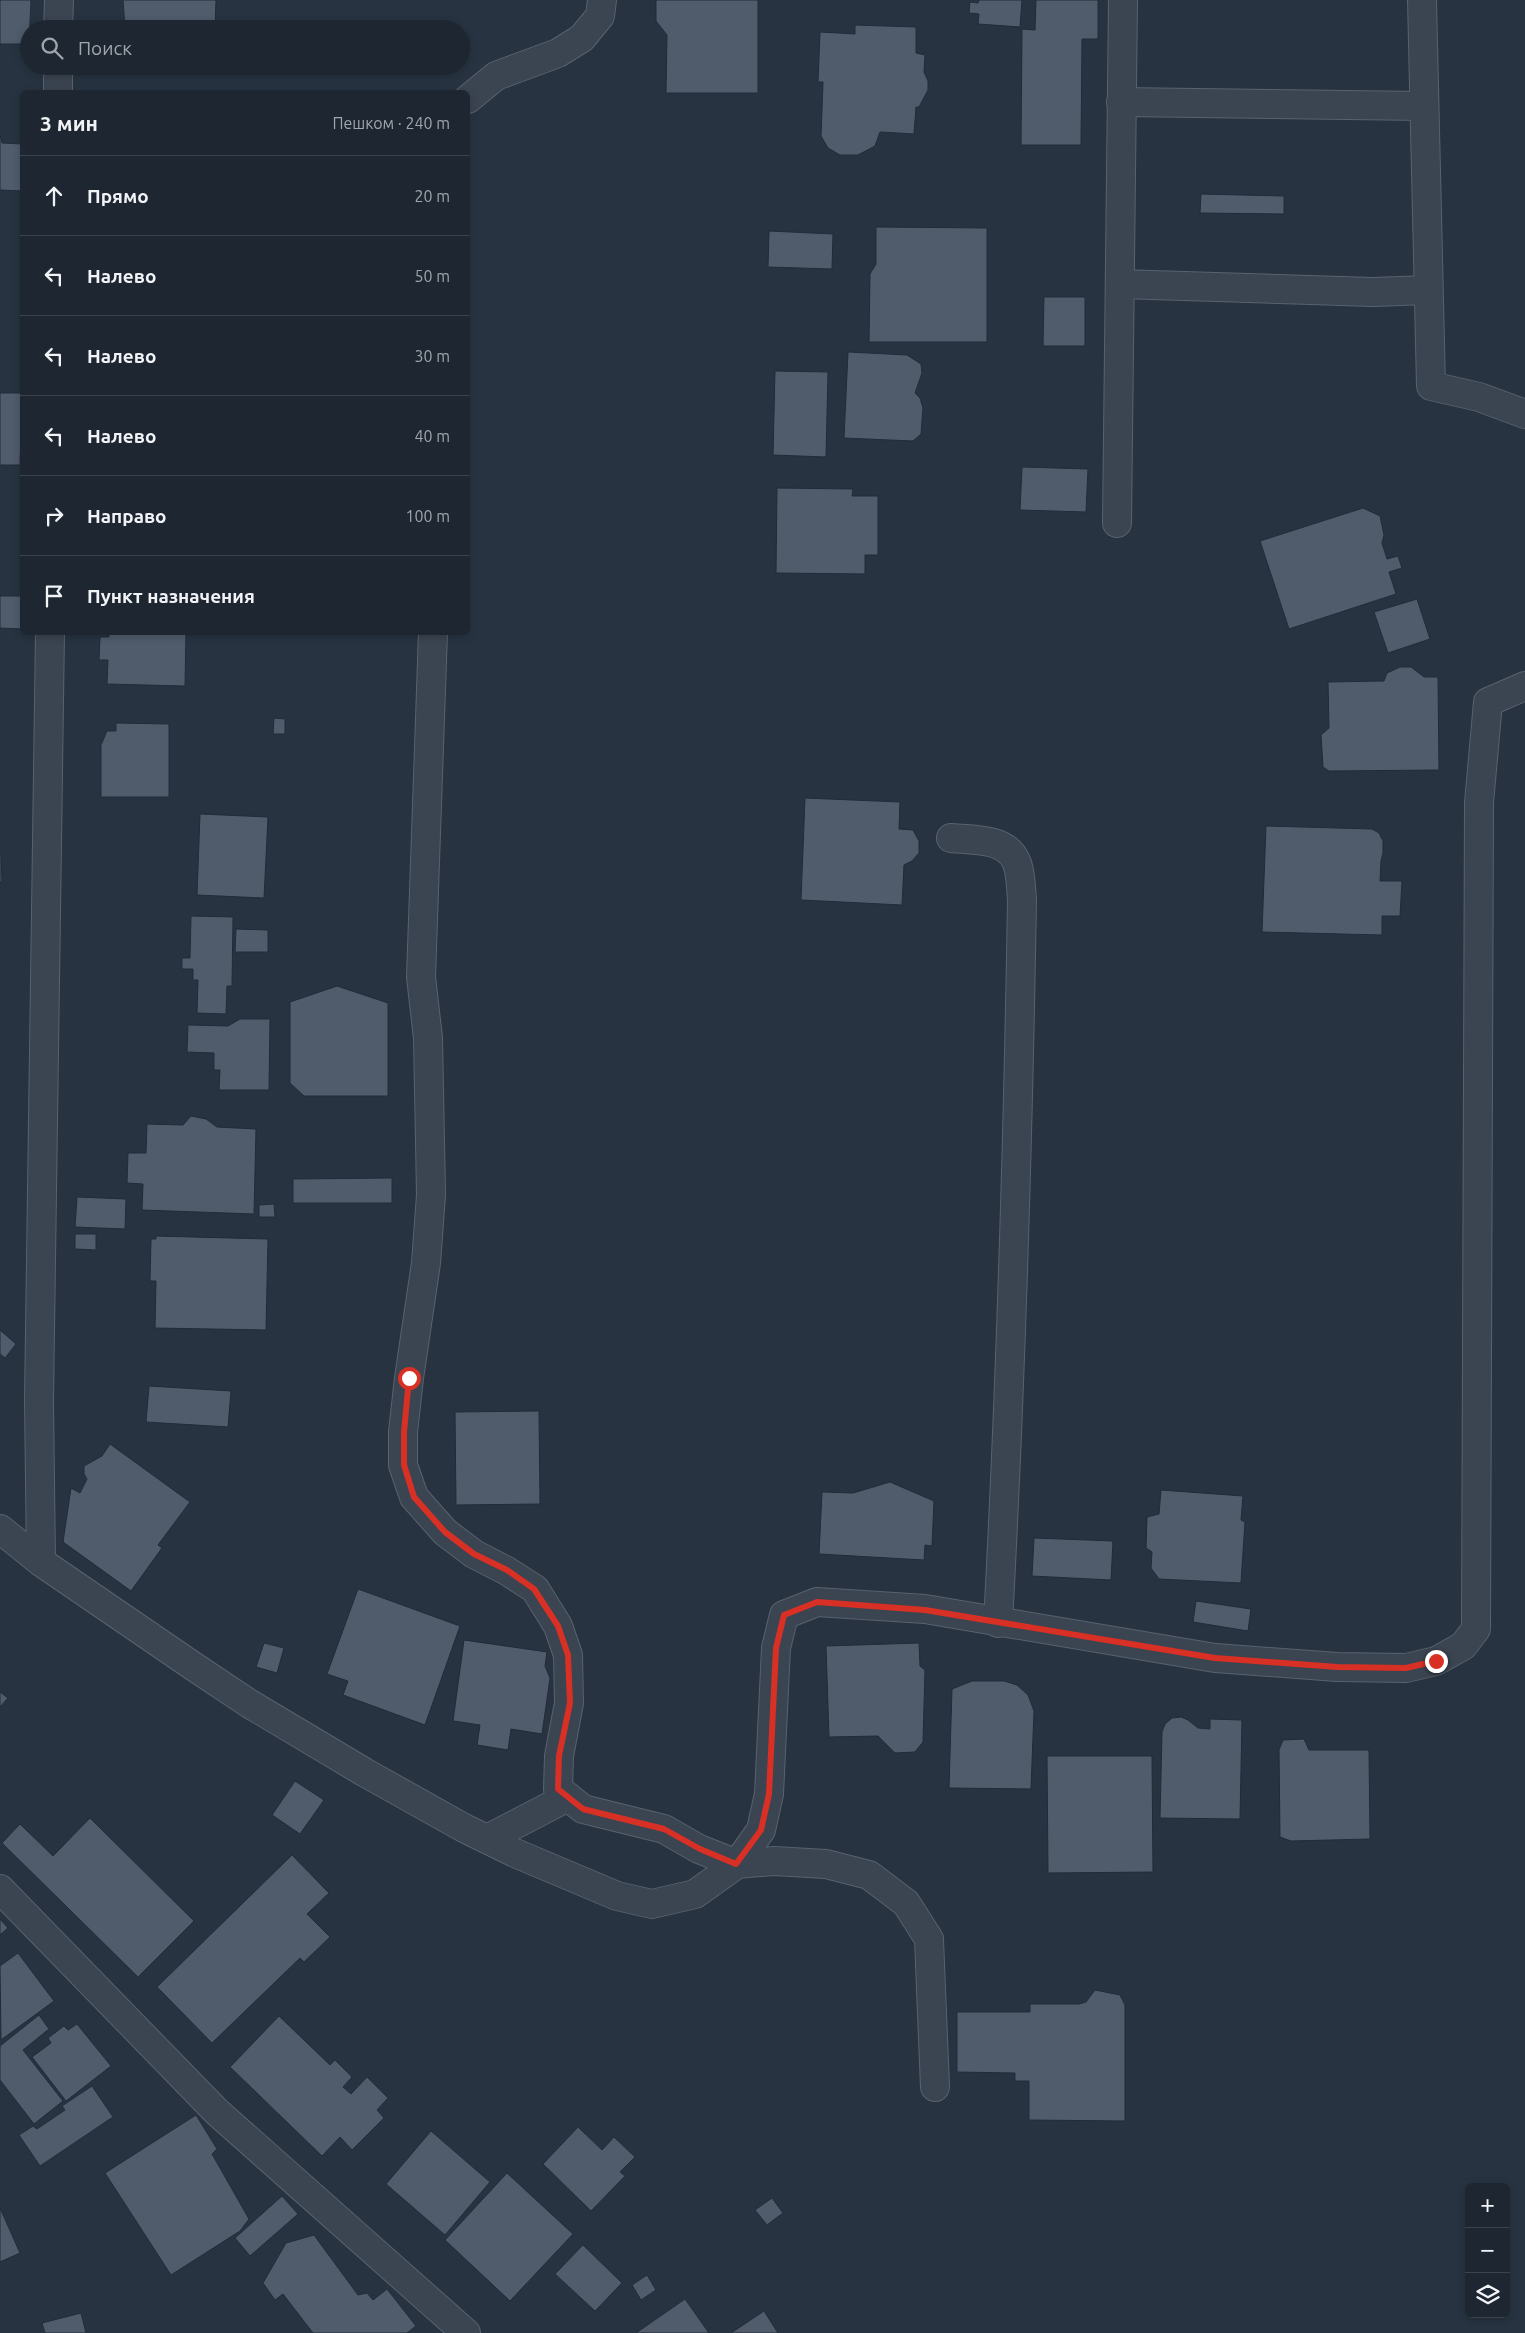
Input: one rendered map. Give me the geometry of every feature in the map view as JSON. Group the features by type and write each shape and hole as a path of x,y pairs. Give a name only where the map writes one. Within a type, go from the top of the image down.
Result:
{"street":[{"path":"58,20 59,0"},
{"path":"470,97 496,76 558,53 582,38 600,16 602,0"},
{"path":"1117,523 1123,0"},
{"path":"1422,0 1431,386 1479,397 1525,414"},
{"path":"58,75 58,90"},
{"path":"1121,102 1424,106"},
{"path":"1120,284 1373,292 1428,290"},
{"path":"41,1562 39,1401 50,635"},
{"path":"433,635 421,977 428,1038 431,1195 426,1263 408,1387 404,1432 404,1465 414,1497 445,1532 474,1554 507,1570 534,1589 558,1626 568,1655 570,1703 559,1756 558,1789 583,1809 664,1829 700,1849 736,1864 774,1861 826,1864 869,1875 906,1903 929,1939 935,2087"},
{"path":"0,1529 41,1562 250,1704 364,1772 464,1828 515,1853 617,1896 652,1904 695,1894 736,1864 761,1830 769,1794 776,1648 784,1615 817,1602 925,1610 1215,1658 1337,1667 1406,1668 1436,1661 1456,1650 1463,1646 1476,1629 1479,803 1488,702 1525,686"},
{"path":"951,838 989,842 1004,847 1016,861 1022,900 1016,1206 1008,1448 998,1623"},
{"path":"487,1838 568,1797"},
{"path":"0,1889 216,2112 466,2333"}],"building":[{"path":"0,0 31,0 30,20 20,20 20,44 0,44"},
{"path":"123,0 216,0 215,20 124,20"},
{"path":"656,0 758,0 758,93 666,93 667,35 656,21"},
{"path":"979,0 1022,0 1020,27 978,24 979,14 969,13 970,2 978,3"},
{"path":"1036,0 1098,0 1098,39 1082,39 1081,145 1021,145 1022,29 1035,30"},
{"path":"855,25 916,27 916,53 925,55 924,72 928,81 928,90 919,107 916,107 914,134 880,132 875,146 858,155 840,155 828,148 821,136 823,82 818,82 820,32 855,34"},
{"path":"0,134 2,143 20,144 20,191 0,190"},
{"path":"1201,194 1284,196 1284,214 1200,213"},
{"path":"876,227 987,228 987,342 869,342 870,274 876,264"},
{"path":"769,231 833,234 832,269 768,267"},
{"path":"1044,297 1085,297 1085,346 1043,346"},
{"path":"848,352 907,355 921,364 922,373 915,393 920,398 923,408 921,434 913,441 844,438"},
{"path":"775,371 828,372 826,457 773,455"},
{"path":"0,393 20,393 20,465 0,465"},
{"path":"1022,467 1088,469 1086,512 1020,510"},
{"path":"777,488 853,489 852,496 878,496 878,555 865,555 865,574 776,573"},
{"path":"1363,508 1380,516 1384,535 1382,543 1387,559 1398,556 1402,568 1389,572 1396,594 1289,629 1260,541"},
{"path":"0,596 20,596 20,629 0,628"},
{"path":"1417,599 1430,639 1388,653 1374,612"},
{"path":"109,635 186,635 185,686 107,684 108,660 99,660 100,637 109,637"},
{"path":"1400,667 1411,667 1424,677 1438,677 1439,770 1329,771 1323,767 1321,735 1329,728 1328,682 1384,681 1387,673"},
{"path":"274,718 285,719 285,734 273,734"},
{"path":"116,723 169,724 169,797 101,797 101,745 107,731 116,731"},
{"path":"805,798 900,802 899,829 913,830 919,841 919,853 912,861 904,865 902,905 801,900"},
{"path":"200,814 268,817 264,898 197,895"},
{"path":"1266,826 1372,829 1379,833 1383,841 1380,881 1402,881 1400,916 1382,916 1382,935 1262,932"},
{"path":"1,853 2,882 0,882"},
{"path":"191,916 233,917 232,986 227,986 226,1014 197,1013 198,980 193,980 193,969 182,969 182,958 190,958"},
{"path":"236,929 268,930 268,952 235,952"},
{"path":"337,986 388,1003 388,1096 304,1096 290,1083 290,1002"},
{"path":"240,1019 270,1019 269,1090 219,1090 220,1070 214,1070 214,1053 187,1052 188,1025 228,1026"},
{"path":"191,1116 206,1119 217,1127 256,1129 254,1214 142,1210 143,1184 127,1183 128,1153 146,1153 147,1124 183,1125"},
{"path":"392,1178 392,1203 293,1203 293,1179"},
{"path":"77,1197 126,1199 125,1229 75,1227"},
{"path":"274,1204 275,1217 259,1217 259,1205"},
{"path":"75,1234 96,1234 96,1250 75,1249"},
{"path":"156,1236 268,1239 266,1330 155,1328 156,1281 150,1281 151,1239 156,1239"},
{"path":"0,1330 16,1344 5,1358 0,1354"},
{"path":"149,1386 231,1391 228,1427 146,1422"},
{"path":"539,1411 540,1504 456,1505 455,1412"},
{"path":"110,1444 190,1502 158,1545 162,1548 131,1591 63,1542 71,1488 80,1493 87,1479 84,1474 84,1466 102,1456"},
{"path":"890,1482 934,1501 932,1546 925,1545 924,1560 819,1554 822,1492 853,1493"},
{"path":"1161,1490 1243,1496 1241,1520 1245,1522 1241,1583 1159,1579 1151,1568 1152,1552 1146,1548 1147,1517 1159,1514"},
{"path":"1034,1538 1113,1541 1111,1580 1032,1576"},
{"path":"358,1589 460,1626 425,1725 343,1695 348,1681 327,1674"},
{"path":"1196,1601 1251,1609 1248,1631 1193,1622"},
{"path":"464,1640 547,1652 545,1666 550,1678 542,1734 511,1729 508,1750 477,1745 480,1725 453,1721"},
{"path":"264,1643 284,1648 277,1673 256,1667"},
{"path":"919,1643 920,1666 925,1670 923,1742 915,1752 895,1753 878,1736 829,1737 826,1646"},
{"path":"972,1681 1004,1681 1017,1685 1028,1695 1034,1711 1031,1789 949,1788 952,1689"},
{"path":"0,1692 8,1698 0,1707"},
{"path":"1181,1717 1198,1728 1210,1729 1210,1719 1242,1720 1240,1819 1160,1818 1162,1732 1165,1724 1172,1718"},
{"path":"1304,1739 1309,1750 1369,1750 1370,1839 1291,1841 1280,1837 1279,1750 1283,1740"},
{"path":"1047,1756 1152,1756 1153,1872 1048,1873"},
{"path":"295,1781 324,1800 300,1834 272,1815"},
{"path":"90,1818 194,1921 138,1977 2,1843 20,1824 53,1856"},
{"path":"292,1855 329,1893 307,1914 330,1937 304,1962 300,1958 212,2043 157,1987"},
{"path":"0,1919 8,1928 0,1935"},
{"path":"18,1953 54,2001 1,2040 0,1966"},
{"path":"1095,1990 1120,1995 1125,2005 1125,2121 1029,2120 1029,2081 1015,2081 1015,2073 957,2072 957,2012 1030,2012 1030,2004 1079,2004 1086,2002"},
{"path":"39,2015 49,2029 23,2050 63,2101 34,2124 0,2080 0,2046"},
{"path":"279,2016 330,2065 335,2060 352,2077 343,2087 351,2094 367,2077 388,2098 377,2110 384,2118 352,2150 340,2137 322,2156 230,2067"},
{"path":"77,2024 111,2066 66,2101 32,2057 51,2043 48,2038 64,2026 68,2030"},
{"path":"92,2086 113,2117 40,2166 19,2135 33,2126 37,2129 65,2110 62,2106"},
{"path":"196,2115 217,2149 212,2154 249,2219 240,2231 171,2275 105,2173"},
{"path":"578,2127 602,2150 614,2137 635,2157 620,2172 625,2176 591,2211 543,2164"},
{"path":"431,2131 490,2182 445,2235 386,2184"},
{"path":"507,2173 573,2234 510,2301 445,2240"},
{"path":"282,2196 298,2214 250,2256 235,2238"},
{"path":"772,2198 783,2213 767,2225 755,2210"},
{"path":"0,2208 20,2253 0,2262"},
{"path":"314,2235 358,2295 367,2293 373,2300 387,2289 416,2326 407,2333 313,2333 283,2294 275,2300 263,2283 286,2243"},
{"path":"583,2245 622,2283 595,2311 555,2274"},
{"path":"647,2275 656,2290 641,2300 632,2285"},
{"path":"685,2299 709,2333 636,2333"},
{"path":"764,2311 778,2333 731,2333"},
{"path":"81,2313 86,2333 45,2333 42,2323"}],"route":[{"path":"409,1378 404,1432 404,1465 414,1497 445,1532 474,1554 507,1570 534,1589 558,1626 568,1655 570,1703 559,1756 558,1789 583,1809 664,1829 700,1849 736,1864 761,1830 769,1794 776,1648 784,1615 817,1602 925,1610 1078,1637 1215,1658 1337,1667 1406,1668 1436,1661"}]}
